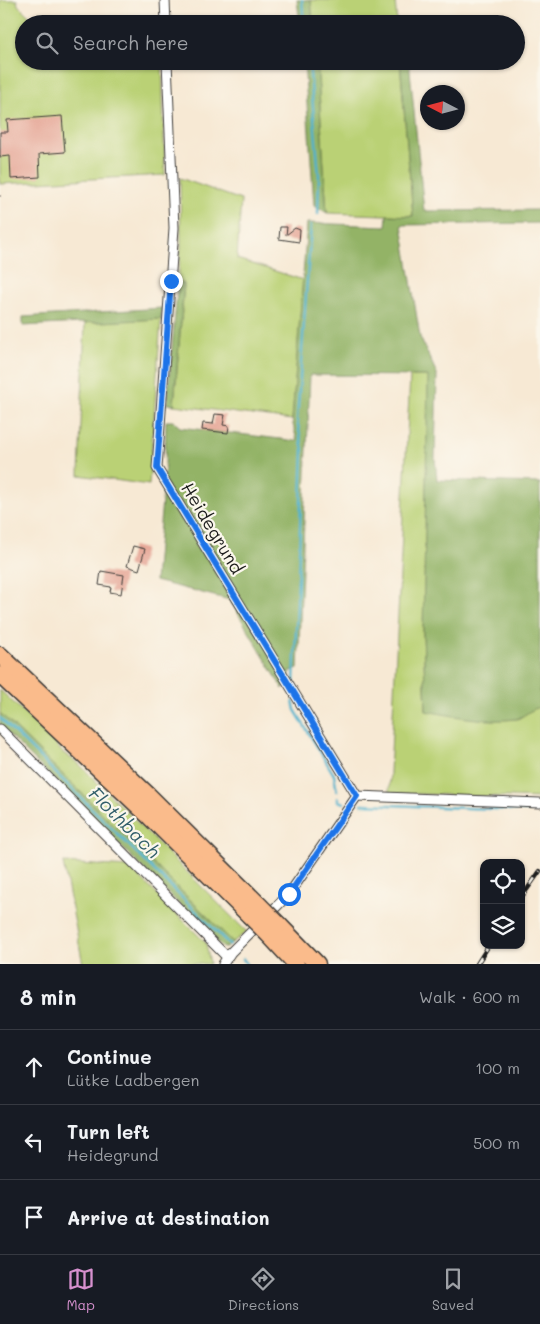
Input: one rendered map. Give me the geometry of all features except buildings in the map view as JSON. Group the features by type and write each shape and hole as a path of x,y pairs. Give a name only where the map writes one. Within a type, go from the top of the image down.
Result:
{"highway":[{"path":"0,655 114,761 274,930 317,964"},
{"path":"0,675 150,817 254,910"},
{"path":"274,930 296,964"}],"street":[{"path":"164,0 165,15"},
{"name":"Heidegrund","path":"167,70 174,228 157,468 357,796"},
{"path":"0,729 225,960 289,894 357,796 540,803"}],"path":[{"path":"0,196 5,196"}],"green space":[{"path":"0,0 17,0 18,5 28,15 15,15 15,70 162,70 165,175 0,184"},
{"path":"297,0 311,0 312,15 299,15"},
{"path":"311,0 395,0 396,15 312,15"},
{"path":"305,70 318,70 327,213 314,205"},
{"path":"318,70 401,70 413,216 327,213"},
{"path":"401,70 410,70 424,211 540,210 540,223 402,225 420,337 437,374 435,458 437,480 540,483 540,707 516,719 483,720 426,711 423,633 428,376 310,375 298,668 291,671 283,689 230,600 155,581 165,466 166,421 173,421 180,427 297,441 292,420 307,223 386,226 387,215 413,216"},
{"path":"180,178 241,200 237,259 303,280 292,420 174,405 184,285 178,280 181,247"},
{"path":"178,280 184,284 174,405 167,404"},
{"path":"162,308 161,319 23,326 23,317"},
{"path":"161,319 149,485 79,475 85,322"},
{"path":"410,376 429,376 423,633 426,711 518,719 529,709 540,707 540,798 389,793"},
{"path":"0,690 52,739 62,752 79,764 247,932 233,942 0,713"},
{"path":"0,713 233,942 226,948 223,948 0,726"},
{"path":"63,863 129,867 206,943 210,964 83,964"}],"waterway":[{"path":"302,0 303,15"},
{"path":"310,70 319,176 318,214"},
{"path":"294,682 303,450 297,420 311,225"},
{"path":"293,701 295,710 334,775 337,791"},
{"name":"Flothbach","path":"0,718 230,945"},
{"path":"338,798 338,801 344,803"},
{"path":"362,804 540,811"},
{"name":"Flothbach","path":"243,959 247,964"}],"railway":[{"path":"525,892 540,871"},
{"path":"477,964 486,949"}],"route":[{"path":"171,281 157,468 357,796 289,894"}]}
